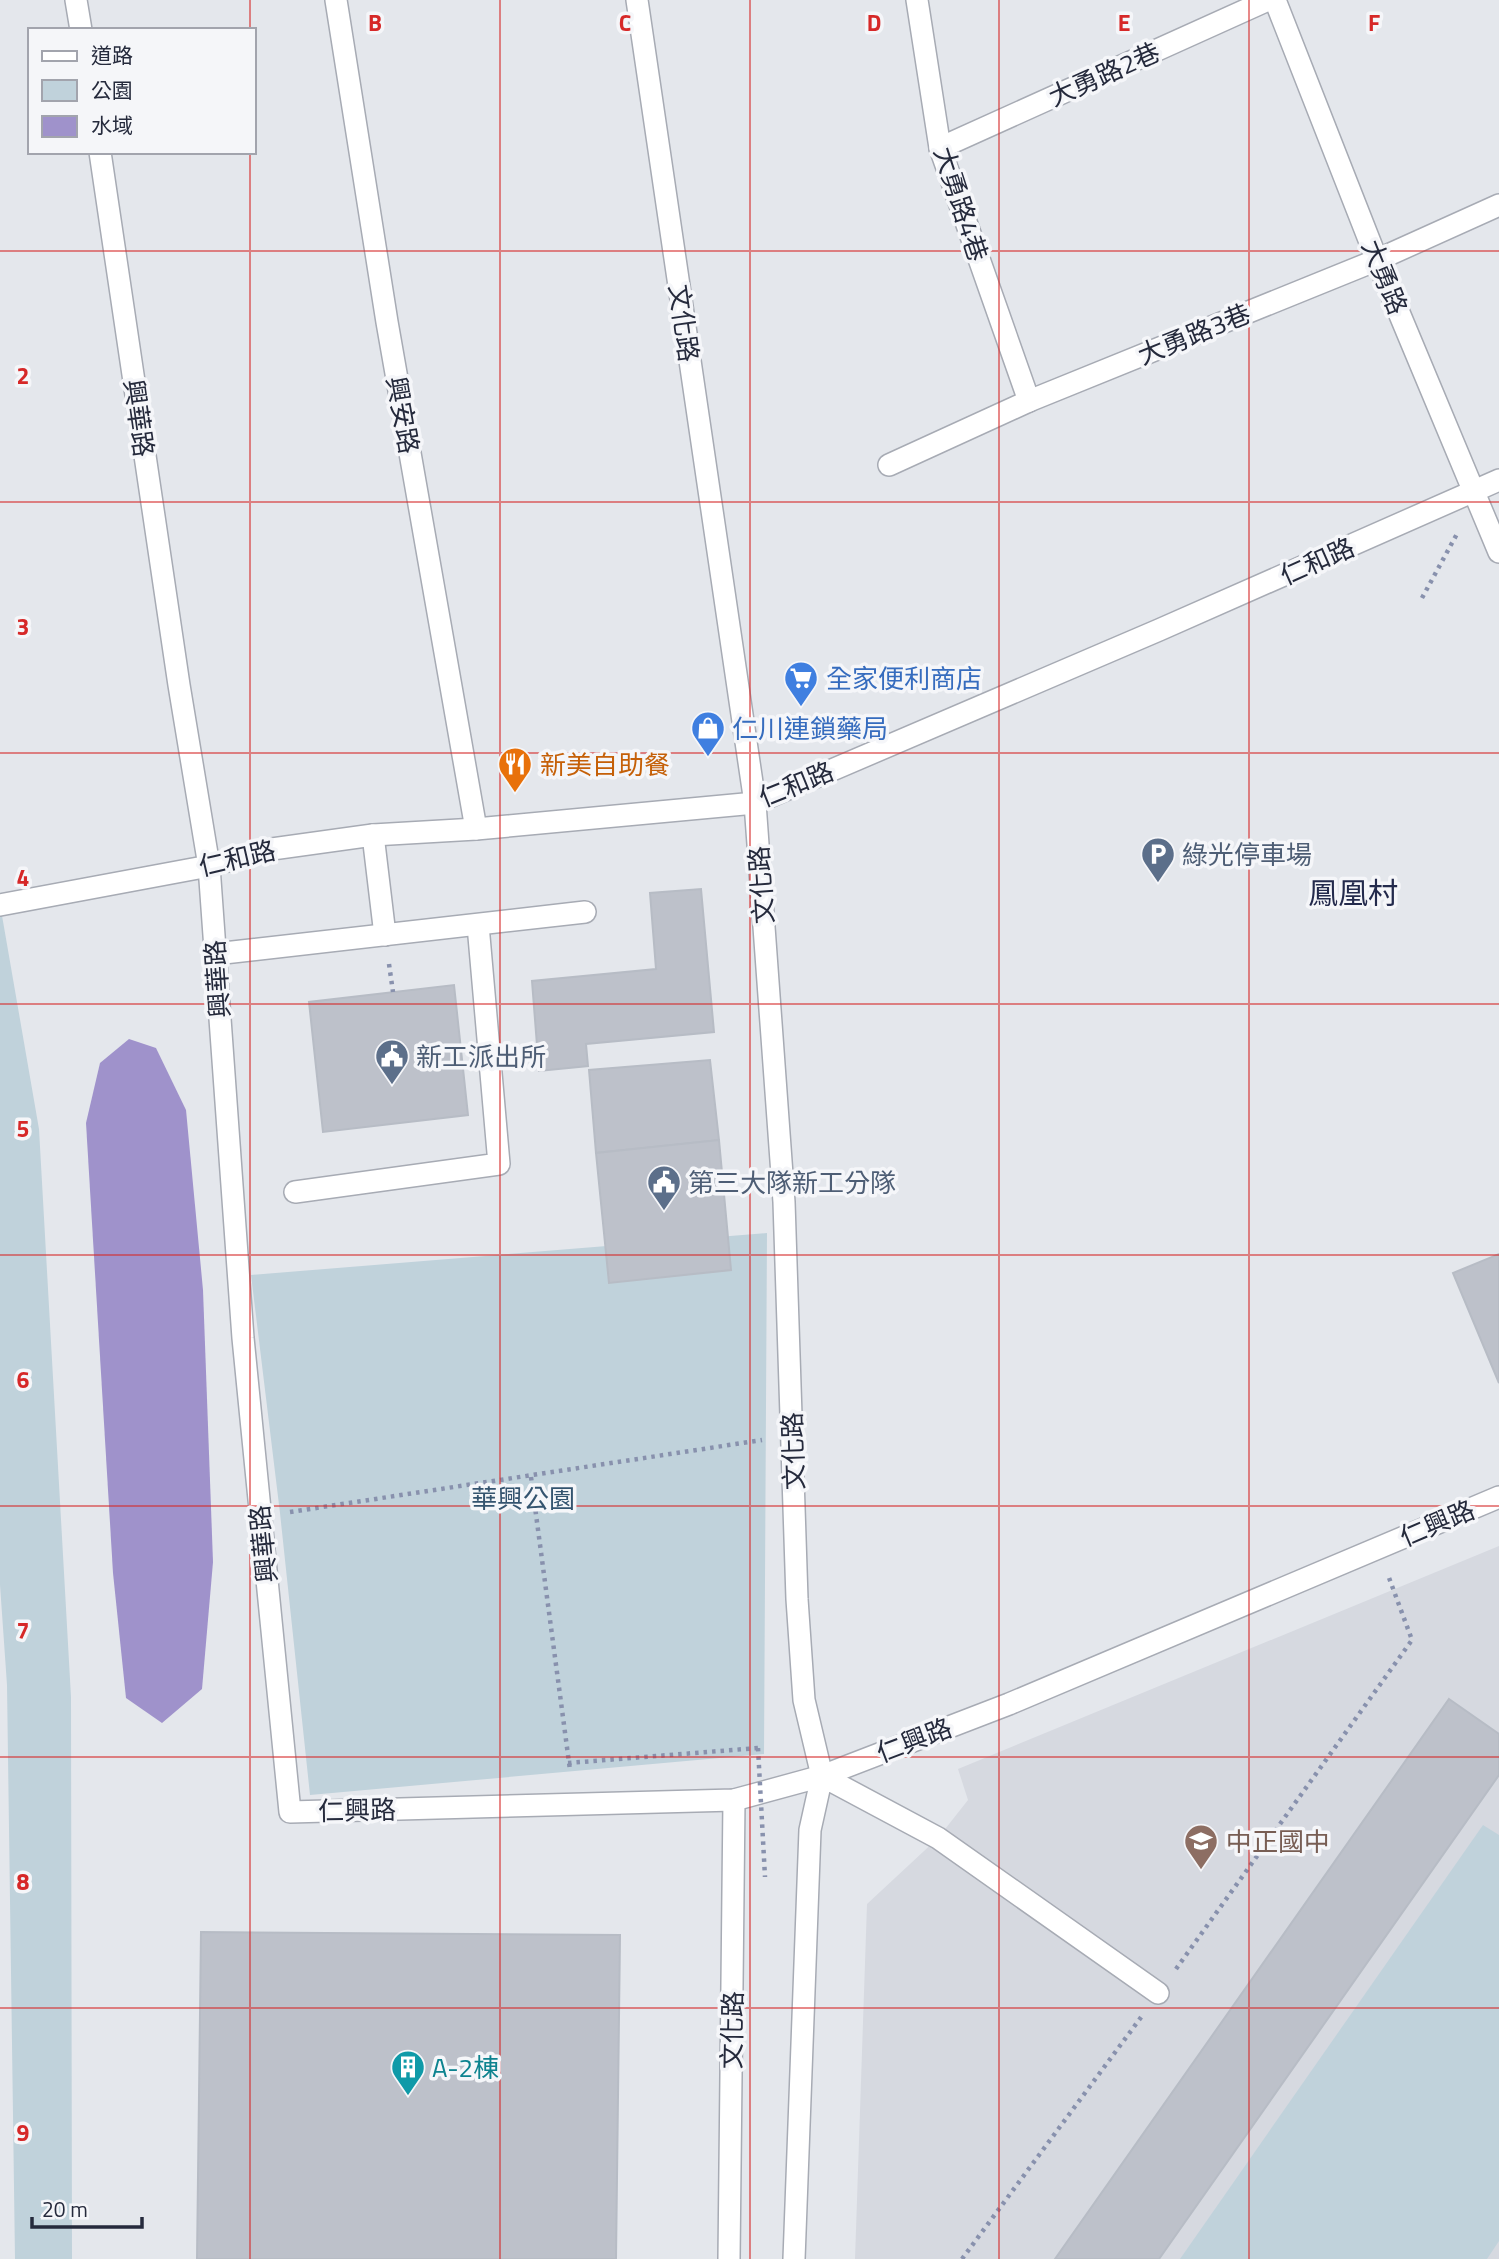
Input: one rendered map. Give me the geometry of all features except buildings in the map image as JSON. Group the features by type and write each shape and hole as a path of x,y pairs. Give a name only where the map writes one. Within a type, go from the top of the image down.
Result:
{"street":[{"path":"76,0 81,28"},
{"name":"興安路","path":"336,0 387,322 476,829"},
{"name":"文化路","path":"637,0 755,803 784,1202 797,1599 804,1700 822,1776"},
{"name":"大勇路4巷","path":"917,0 940,148 1029,401"},
{"name":"大勇路2巷","path":"940,148 1268,0"},
{"name":"大勇路","path":"1275,0 1377,260 1499,552"},
{"name":"興華路","path":"100,154 179,685 209,866 243,1338 290,1812"},
{"name":"大勇路3巷","path":"889,464 1029,401 1377,260 1499,205"},
{"name":"仁和路","path":"0,905 209,866 272,849 373,835 476,829 755,803 1499,480"},
{"path":"373,835 385,935"},
{"path":"215,954 585,912"},
{"path":"295,1192 499,1164 478,925"},
{"name":"仁興路","path":"290,1812 734,1800 822,1776 1009,1704 1499,1497"},
{"path":"794,2259 810,1830 822,1776 938,1838 1158,1993"},
{"name":"文化路","path":"729,2259 734,1800"}],"path":[{"path":"1422,598 1458,532"},
{"path":"280,1513 763,1440"},
{"path":"531,1477 570,1770"},
{"path":"962,2259 1158,1993 1412,1640 1379,1548"},
{"path":"568,1763 758,1748 765,1878"}],"shaded area":[{"name":"中正國中","path":"1499,1546 1499,2259 855,2259 867,1904 938,1838 968,1800 958,1769"}],"green space":[{"path":"0,904 39,1129 71,1697 72,2259 15,2259 7,1685 0,1585"},
{"name":"華興公園","path":"767,1233 764,1754 310,1795 251,1275"},
{"path":"1483,1825 1499,1835 1499,2241 1487,2259 1180,2259"}],"water":[{"path":"129,1039 156,1048 186,1110 203,1290 213,1562 202,1689 162,1723 126,1698 113,1573 86,1123 100,1063"}],"place":[{"name":"全家便利商店","path":"801,708"},
{"name":"仁川連鎖藥局","path":"708,758"},
{"name":"新美自助餐","path":"515,794"},
{"name":"綠光停車場","path":"1158,884"},
{"name":"新工派出所","path":"392,1086"},
{"name":"第三大隊新工分隊","path":"664,1212"},
{"name":"中正國中","path":"1201,1871"},
{"name":"A-2棟","path":"408,2097"}],"district":[{"name":"鳳凰村","path":"1353,893"}]}
